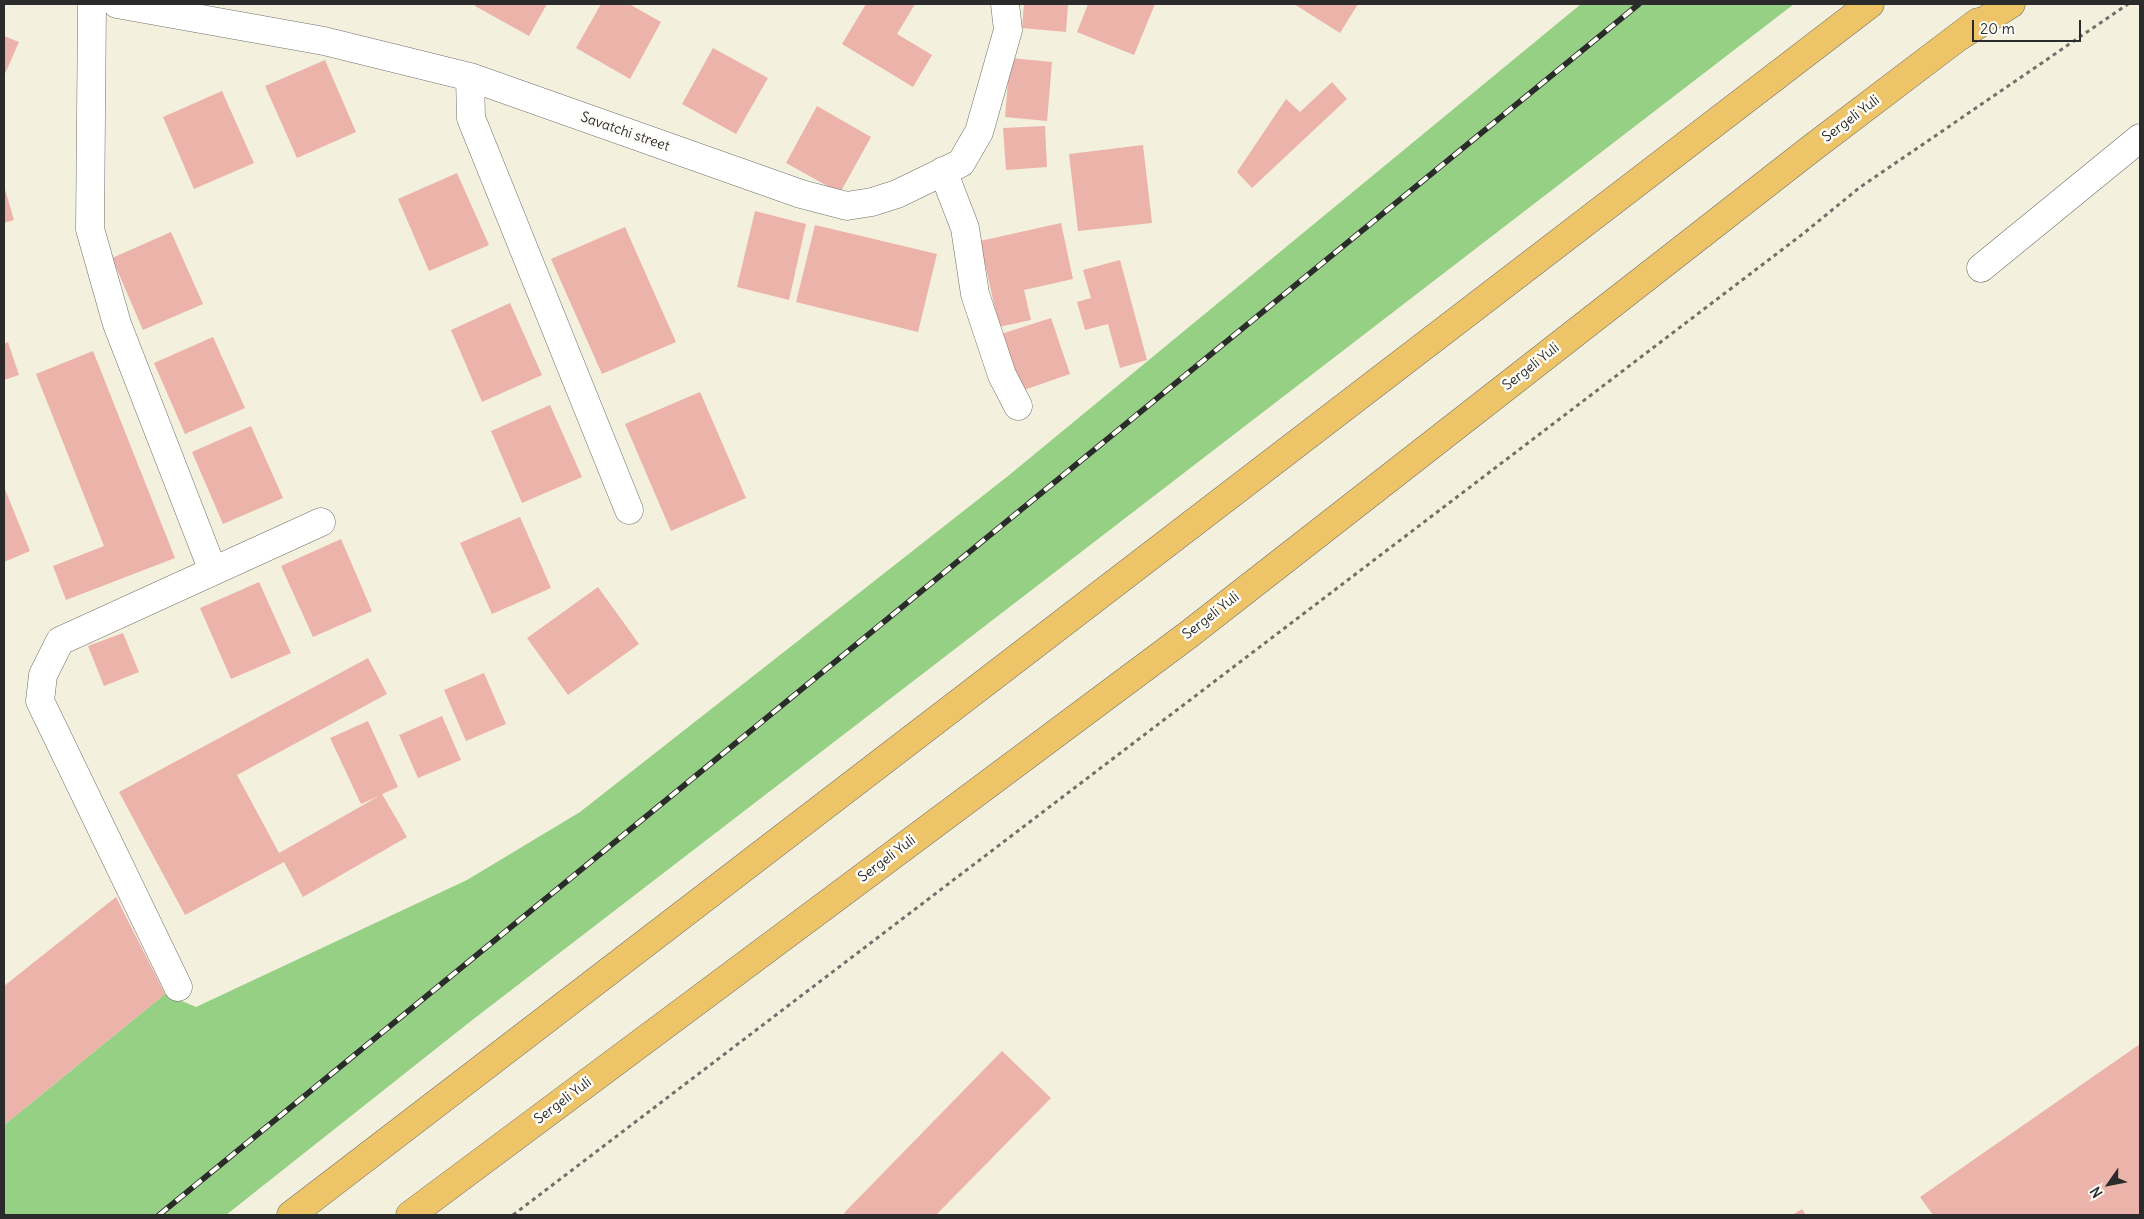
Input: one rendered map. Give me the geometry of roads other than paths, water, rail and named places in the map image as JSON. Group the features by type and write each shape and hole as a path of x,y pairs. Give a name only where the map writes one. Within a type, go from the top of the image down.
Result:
{"main road":[{"path":"292,1215 1870,4"},
{"name":"Sergeli Yuli","path":"410,1215 1188,635 1804,154 2004,4"},
{"path":"1960,36 2011,4"}],"street":[{"path":"92,4 90,229 117,324 213,571"},
{"name":"Savatchi street","path":"117,4 324,41 470,77 801,194 847,206 872,202 897,194 961,163 979,132 1008,30 1005,4"},
{"path":"470,77 471,118 629,510"},
{"path":"1981,268 2140,138"},
{"path":"943,171 965,228 975,294 1002,375 1018,406"},
{"path":"178,987 40,701 44,675 60,641 321,522"}],"railway":[{"path":"159,1215 1639,4"}]}
